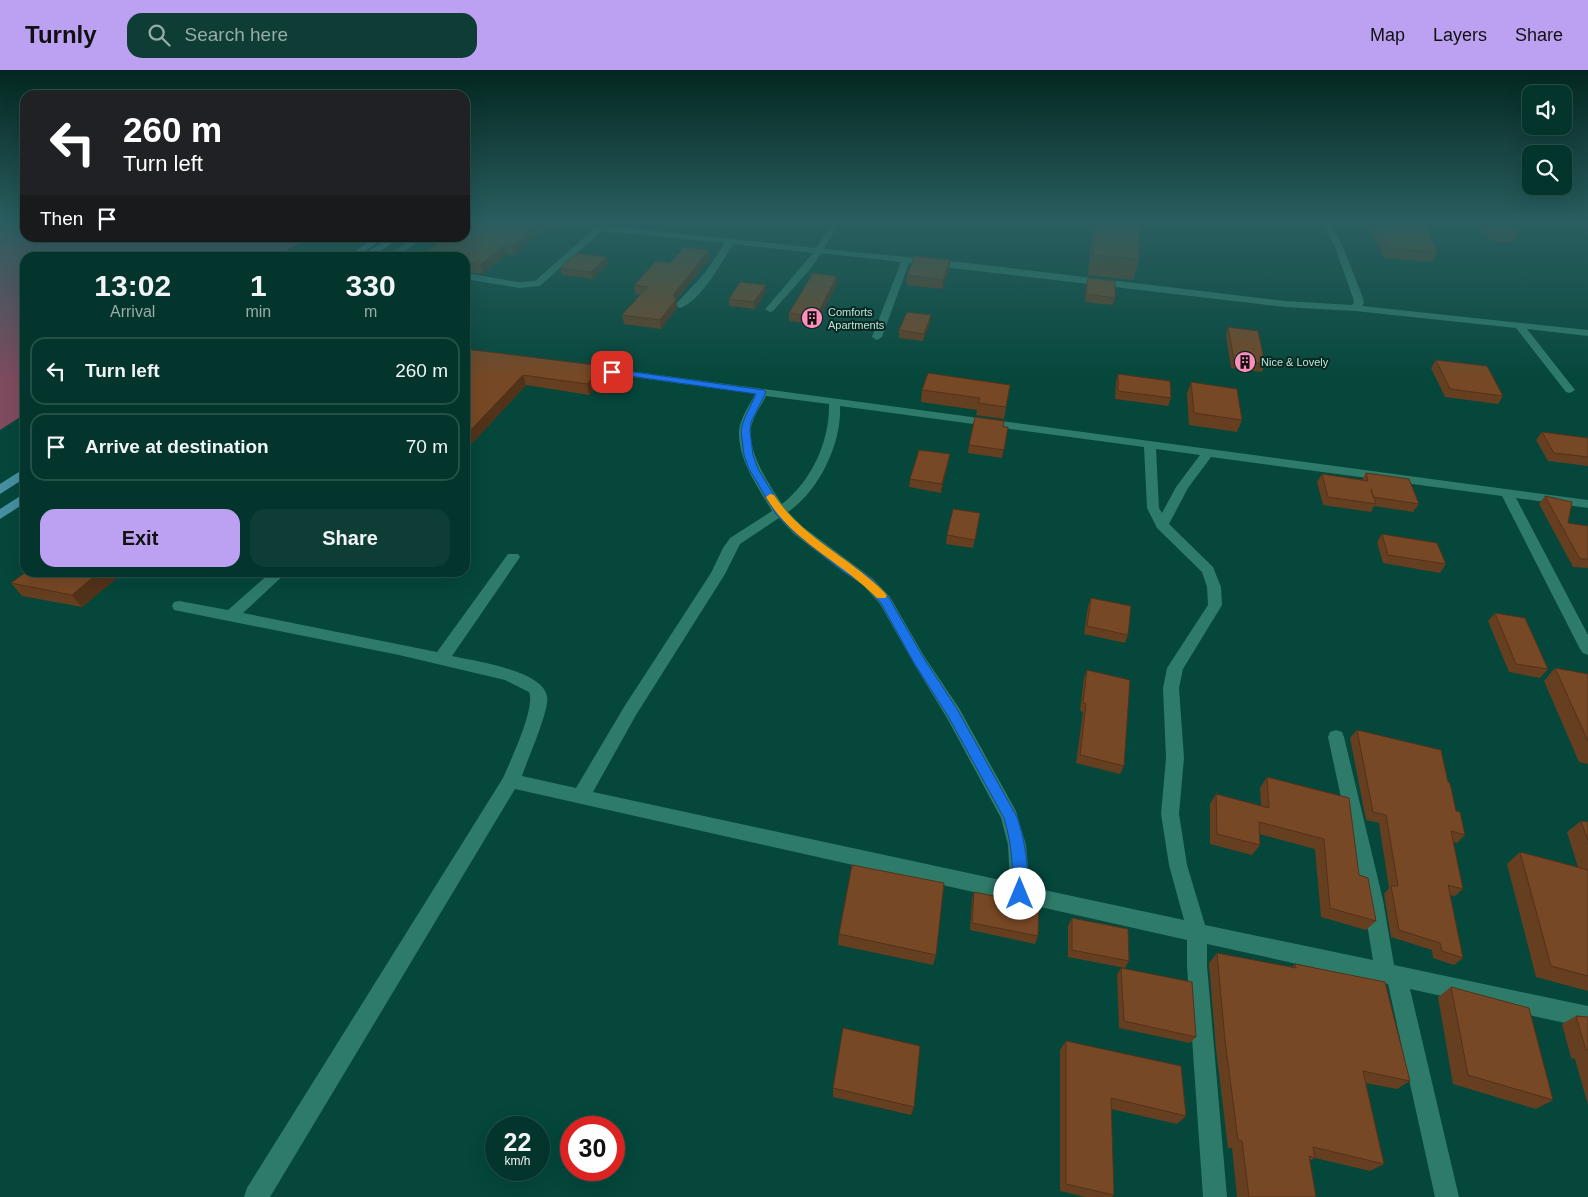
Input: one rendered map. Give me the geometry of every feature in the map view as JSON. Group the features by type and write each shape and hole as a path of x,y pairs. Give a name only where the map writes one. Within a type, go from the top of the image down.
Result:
{"main road":[{"path":"0,490 20,476"},
{"path":"0,515 20,501"}],"street":[{"path":"470,277 528,286 537,284 548,275"},
{"path":"680,305 696,292 710,275"},
{"path":"770,309 800,275"},
{"path":"877,337 901,275"},
{"path":"1032,275 1285,304 1355,308 1588,333"},
{"path":"1341,275 1355,308"},
{"path":"1349,275 1359,303 1355,308"},
{"path":"1519,326 1570,390"},
{"path":"575,366 1588,504"},
{"path":"762,392 747,422 746,442 754,469 779,511 798,530 868,582 885,601 918,660 953,713 1010,817 1017,836 1020,857 1020,894"},
{"path":"581,796 630,711 718,574 735,540 788,506 804,490 820,467 835,421 834,402"},
{"path":"1150,444 1153,508 1162,525 1208,570 1214,587 1215,605 1175,668 1171,688 1175,758 1170,814 1178,865 1197,933 1197,966 1215,1197"},
{"path":"1162,525 1182,487 1198,468 1208,452"},
{"path":"1507,494 1588,649"},
{"path":"441,659 513,557"},
{"path":"230,617 274,577"},
{"path":"179,606 399,649 509,675 535,688 539,696 537,712 511,781 256,1197"},
{"path":"1336,738 1373,900 1447,1197"},
{"path":"511,781 1197,933 1588,1017"}],"shaded area":[{"path":"0,275 20,275 20,417 0,430"}],"building":[{"path":"644,275 689,275 673,295 676,299 660,320 622,315 647,287 634,285"},
{"path":"812,275 837,276 816,317 789,313"},
{"path":"907,275 945,275 943,280"},
{"path":"1088,278 1115,281 1115,298 1086,294"},
{"path":"740,282 766,285 754,302 729,299"},
{"path":"907,312 931,315 924,334 899,330"},
{"path":"1228,327 1258,331 1265,364 1234,360"},
{"path":"470,350 603,366 587,384 523,375 470,431"},
{"path":"1436,360 1487,366 1503,396 1450,389"},
{"path":"928,373 1010,385 1006,407 978,403 980,398 922,390"},
{"path":"1118,374 1170,381 1171,398 1118,391"},
{"path":"1191,382 1237,389 1242,420 1194,413"},
{"path":"975,417 1004,421 1003,427 1008,427 1004,450 969,445"},
{"path":"1542,432 1588,438 1588,457 1554,453"},
{"path":"919,450 950,454 942,484 910,479"},
{"path":"1366,473 1409,479 1419,504 1374,497 1376,504 1328,497 1322,474 1368,481"},
{"path":"1545,496 1572,502 1568,523 1588,526 1588,559 1580,559"},
{"path":"953,509 980,513 975,540 947,535"},
{"path":"1382,534 1437,543 1446,564 1388,555"},
{"path":"20,576 93,577 72,595 11,583"},
{"path":"1091,598 1131,606 1128,635 1087,626"},
{"path":"1495,613 1525,618 1548,669 1516,664"},
{"path":"1555,668 1588,674 1588,741"},
{"path":"1087,670 1130,680 1124,766 1080,755 1086,704 1083,703"},
{"path":"1357,730 1441,750 1456,811 1460,812 1465,835 1451,831 1463,889 1448,885 1463,958 1442,951 1440,943 1399,930 1391,886 1398,886 1386,815 1373,812"},
{"path":"1267,777 1349,798 1359,875 1368,878 1376,921 1330,908 1324,839 1259,822 1260,845 1217,834 1216,794 1269,808"},
{"path":"1581,821 1588,822 1588,841"},
{"path":"1520,852 1588,870 1588,976 1551,966"},
{"path":"852,865 944,883 936,955 839,934"},
{"path":"974,892 1039,905 1038,936 972,923"},
{"path":"1072,918 1128,929 1129,961 1072,950"},
{"path":"1217,953 1296,968 1295,964 1385,982 1410,1081 1363,1071 1384,1164 1313,1147 1315,1158 1309,1156 1316,1197 1249,1197 1242,1141 1238,1140 1225,1040"},
{"path":"1121,968 1192,982 1196,1037 1124,1021"},
{"path":"1451,987 1529,1008 1553,1100 1468,1075"},
{"path":"1576,1016 1588,1017 1588,1050 1586,1050"},
{"path":"843,1028 920,1046 914,1107 833,1088"},
{"path":"1066,1041 1181,1066 1186,1116 1111,1098 1114,1195 1066,1184"}],"slow traffic":[{"path":"770,497 779,511 798,530 868,582 881,596"}],"place":[{"name":"Comforts Apartments","path":"812,318"},
{"name":"Nice & Lovely","path":"1245,362"}],"route":[{"path":"612,372 762,392 747,422 745,431 749,455 754,469 779,511 798,530 868,582 885,601 918,660 953,713 1010,817 1017,836 1020,857 1020,894"}]}
